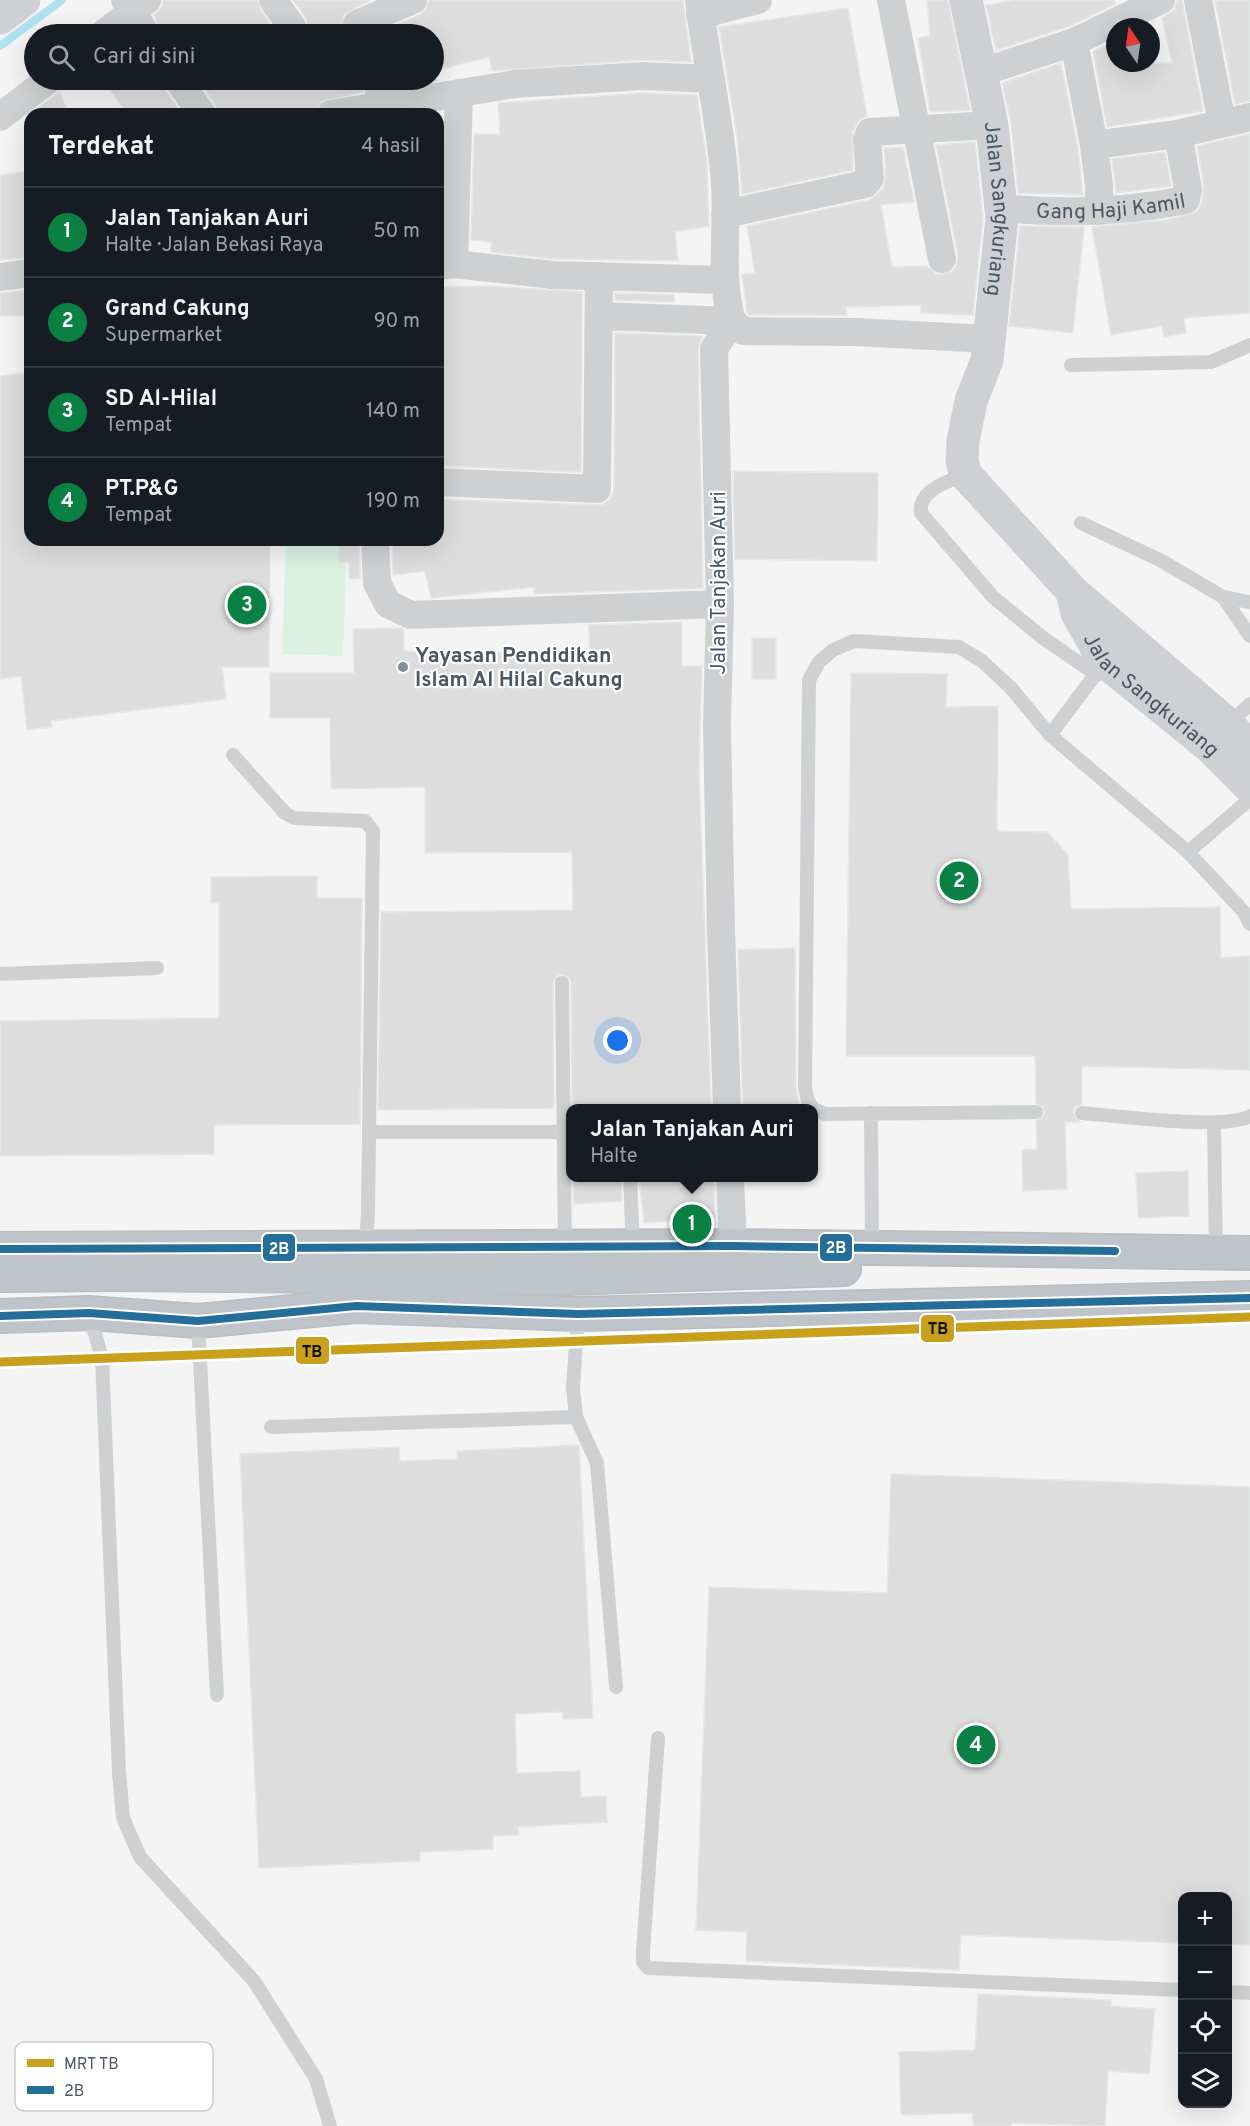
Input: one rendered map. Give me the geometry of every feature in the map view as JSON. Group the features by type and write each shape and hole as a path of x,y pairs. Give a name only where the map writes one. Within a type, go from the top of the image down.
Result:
{"highway":[{"path":"0,1249 366,1247 564,1263 633,1247 733,1246 1250,1253"},
{"path":"0,1275 564,1263 866,1268 1020,1250"},
{"path":"0,1316 89,1313 198,1320 356,1306 578,1314 1250,1298"}],"street":[{"path":"0,18 24,0"},
{"path":"273,0 290,24"},
{"path":"357,24 413,0"},
{"path":"758,0 699,7 720,140 725,214 726,303 732,321 743,331 856,332 988,339"},
{"path":"891,0 919,131 942,259"},
{"name":"Jalan Sangkuriang","path":"966,0 993,125 1001,208 987,360 971,401 963,441 962,461 956,478 1072,591 1229,725 1250,748"},
{"path":"982,72 1074,42 1127,8 1161,0"},
{"path":"1198,0 1222,123"},
{"path":"116,24 135,9"},
{"path":"1074,42 1094,146 1100,211"},
{"path":"351,108 381,99 430,100 515,84 643,76 710,79"},
{"path":"0,117 35,90"},
{"path":"185,90 198,108"},
{"path":"459,93 446,265 553,275 725,280"},
{"path":"1094,146 1178,134 1250,117"},
{"path":"725,214 865,184 870,178 867,139 870,132 993,125"},
{"name":"Gang Haji Kamil","path":"1001,208 1057,212 1100,211 1186,200 1188,189 1178,134"},
{"path":"0,277 24,274"},
{"path":"444,482 594,491 597,489 599,276"},
{"path":"599,316 732,321"},
{"name":"Jalan Tanjakan Auri","path":"727,1104 717,724 720,604 714,349 732,321"},
{"path":"375,546 377,583 388,604 411,615 720,604"},
{"name":"Jalan Sangkuriang","path":"1072,591 1077,613 1101,668 1229,725 1250,787"},
{"path":"730,1182 733,1246"}],"lane":[{"path":"1071,365 1210,362 1250,345"},
{"path":"956,478 922,499 921,513 993,597 1043,638 1101,668 1050,735"},
{"path":"1081,523 1160,560 1222,597 1250,602"},
{"path":"1222,597 1250,636"},
{"path":"810,1104 805,1088 809,680 819,662 834,650 854,641 959,647 982,661 1011,688 1050,735 1188,852 1244,912 1250,924"},
{"path":"233,755 285,813 294,818 365,821 373,831 366,1247"},
{"path":"1188,852 1250,799"},
{"path":"0,974 157,968"},
{"path":"562,983 565,1132 564,1263"},
{"path":"818,1111 825,1114 1036,1112"},
{"path":"870,1113 872,1248"},
{"path":"1082,1113 1214,1122 1244,1119 1250,1116"},
{"path":"1214,1122 1216,1252"},
{"path":"369,1132 565,1132"},
{"path":"630,1182 633,1247"},
{"path":"89,1313 102,1358 118,1760 123,1818 140,1857 254,1981 316,2079 330,2126"},
{"path":"578,1314 573,1387 576,1417 597,1462 616,1687"},
{"path":"198,1320 217,1695"},
{"path":"271,1427 576,1417"},
{"path":"658,1738 643,1952 643,1962 648,1968 1178,1990"},
{"path":"1232,1992 1250,1993"}],"green space":[{"path":"286,546 347,546 343,656 282,654"}],"building":[{"path":"163,0 257,0 270,24 158,24 154,15 162,7"},
{"path":"293,0 371,0 344,14 342,24 308,24 306,18"},
{"path":"429,0 683,0 691,62 642,60 492,71 489,57 444,68 444,24 398,24 420,15 426,9"},
{"path":"927,0 948,0 970,110 930,112 918,38 930,36"},
{"path":"1015,0 1115,0 1115,4 1068,27 996,50 986,5"},
{"path":"1177,0 1182,0 1203,111 1107,127 1093,51 1106,45 1106,72 1160,72 1160,63 1172,63 1162,18 1174,10"},
{"path":"1215,0 1250,0 1250,101 1235,104"},
{"path":"848,8 867,116 860,119 852,133 853,170 742,194 737,137 719,27"},
{"path":"1061,63 1078,148 1083,195 1018,193 1011,123 1002,83"},
{"path":"110,90 165,90 178,108 124,108"},
{"path":"205,90 362,90 363,92 321,101 318,108 216,108"},
{"path":"59,92 66,108 39,108"},
{"path":"643,93 697,95 707,163 709,226 675,232 678,261 554,259 491,252 491,242 471,240 474,134 500,134 498,103"},
{"path":"1250,134 1250,313 1184,318 1186,333 1164,337 1162,326 1111,335 1092,227 1165,220 1197,212 1202,203 1204,186 1197,146"},
{"path":"975,142 983,218 973,315 921,313 921,305 846,307 847,315 749,315 742,274 755,273 747,226 869,200 883,189 886,178 884,148 903,147 914,202 881,205 892,267 927,266 937,275 952,272 957,265 958,256 936,145"},
{"path":"1165,152 1171,186 1116,193 1112,159"},
{"path":"24,172 24,258 0,260 0,175"},
{"path":"1020,226 1084,227 1073,333 1009,326"},
{"path":"491,286 582,292 581,472 444,466 444,287"},
{"path":"24,291 24,316 0,316 0,293"},
{"path":"615,293 674,295 674,302 615,300"},
{"path":"615,333 702,336 698,349 703,588 534,594 534,587 431,598 425,571 393,575 392,546 444,546 444,499 596,505 604,504 611,498 614,489"},
{"path":"24,373 24,546 270,546 269,667 222,667 226,699 51,721 52,727 27,730 21,676 0,679 0,376"},
{"path":"733,471 878,473 877,561 735,559"},
{"path":"339,546 359,546 360,578 349,579 349,562 338,563"},
{"path":"682,622 682,666 702,666 699,770 711,1104 572,1104 571,983 569,978 562,974 557,976 553,983 554,1108 378,1110 381,912 573,910 572,852 425,853 425,787 331,789 330,718 270,718 270,673 354,673 353,629 401,628 404,630 404,651 590,654 589,625"},
{"path":"752,638 776,638 776,679 752,679"},
{"path":"851,673 947,674 946,707 998,706 997,831 1047,832 1068,855 1071,909 1220,907 1221,958 1250,956 1250,1070 1082,1066 1082,1104 1075,1107 1073,1113 1080,1122 1065,1122 1067,1189 1023,1191 1022,1150 1037,1149 1036,1121 1041,1119 1045,1113 1043,1107 1036,1103 1035,1056 846,1056"},
{"path":"317,876 317,898 362,898 360,1124 214,1125 214,1154 0,1156 0,1021 219,1018 219,903 211,903 211,877"},
{"path":"795,948 796,1088 799,1104 743,1104 738,950"},
{"path":"1188,1171 1189,1216 1138,1218 1136,1173"},
{"path":"573,1182 621,1182 622,1201 574,1204"},
{"path":"639,1182 714,1182 715,1217 644,1223"},
{"path":"579,1445 593,1718 563,1719 562,1712 515,1714 517,1773 580,1771 581,1797 606,1796 607,1822 518,1827 519,1835 493,1836 493,1849 420,1852 420,1861 259,1868 240,1454 399,1447 400,1461 457,1459 457,1451"},
{"path":"891,1474 1250,1487 1250,1945 1232,1944 1232,1892 1178,1892 1178,1943 961,1935 959,1970 746,1961 747,1932 696,1930 709,1587 887,1593"},
{"path":"978,1994 1111,2000 1111,2006 1155,2009 1149,2074 1108,2071 1105,2126 1012,2123 1011,2126 974,2126 972,2113 901,2115 899,2052 975,2050"}],"waterway":[{"path":"30,24 62,0"},
{"path":"0,46 24,28"}],"metro line":[{"name":"TB","path":"0,1362 1250,1317"}],"transit line":[{"name":"2B","path":"0,1249 733,1246 1115,1251"},
{"name":"2B","path":"0,1316 89,1313 198,1321 356,1306 578,1314 1250,1298"}],"place":[{"name":"SD Al-Hilal","path":"247,605"},
{"name":"Yayasan Pendidikan Islam Al Hilal Cakung","path":"403,667"},
{"name":"Grand Cakung","path":"959,881"},
{"name":"Jalan Tanjakan Auri","path":"692,1224"},
{"name":"PT.P&G","path":"976,1745"}]}
